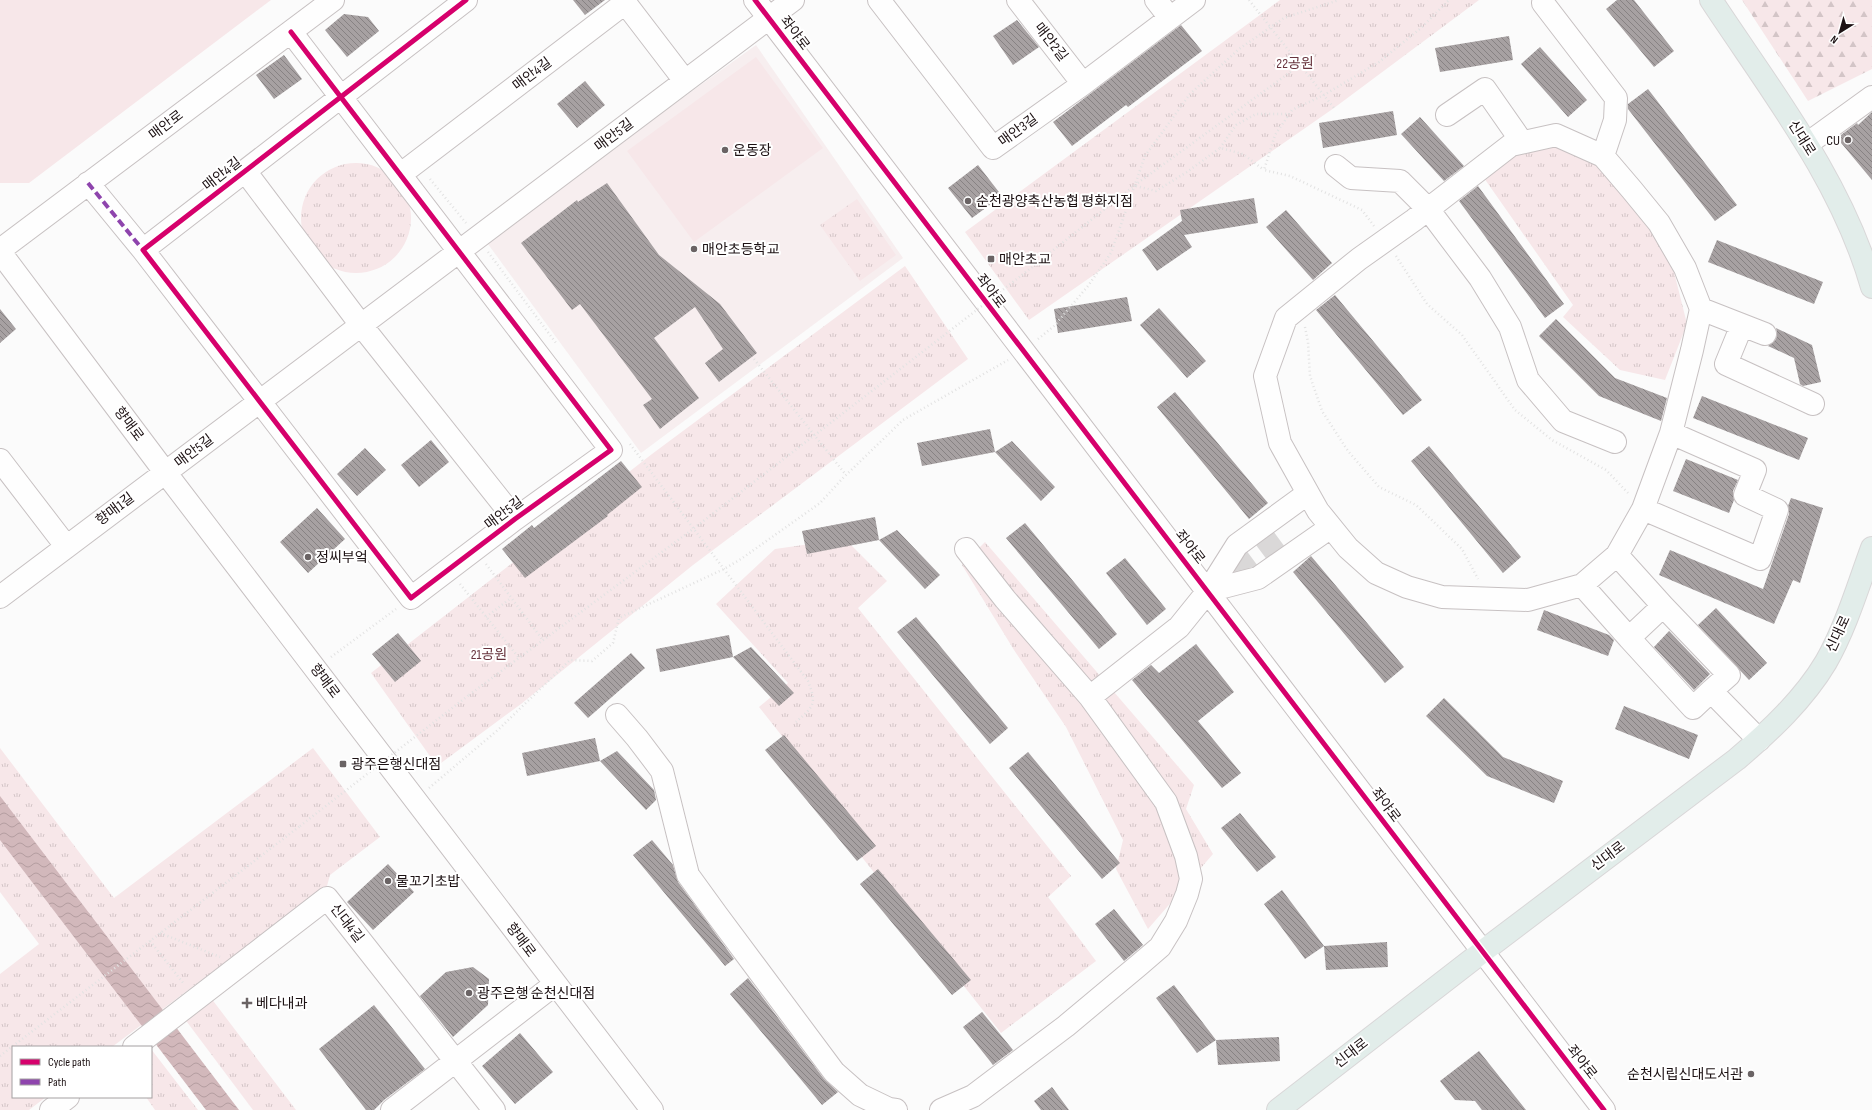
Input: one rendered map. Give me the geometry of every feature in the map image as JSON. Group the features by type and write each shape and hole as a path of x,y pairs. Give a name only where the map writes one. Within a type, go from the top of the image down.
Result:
{"main road":[{"name":"신대로","path":"1711,0 1807,144 1829,182 1850,227 1872,287"},
{"name":"신대로","path":"1278,1110 1482,952 1737,759 1759,740 1792,706 1826,662 1843,627 1872,548"}],"street":[{"name":"매안로","path":"0,251 88,183 333,0"},
{"name":"매안4길","path":"143,250 466,0"},
{"name":"좌야로","path":"755,0 1022,352 1208,590 1482,952 1604,1110"},
{"path":"768,18 793,0"},
{"name":"매안3길","path":"879,0 993,148 1083,84 1194,0"},
{"name":"매안2길","path":"1018,0 1083,84"},
{"path":"1156,0 1170,18"},
{"name":"매안4길","path":"401,174 624,2 685,81"},
{"path":"1544,3 1616,98 1615,120 1604,156"},
{"name":"매안5길","path":"165,472 768,18"},
{"path":"291,32 460,251"},
{"path":"1446,115 1485,89 1522,142"},
{"path":"1807,144 1872,97"},
{"path":"1556,135 1604,156 1659,223 1684,268 1701,309 1672,433 1644,509 1617,555 1582,585 1528,600 1442,597 1407,587 1376,573 1348,548 1331,527 1307,494 1280,443 1265,376 1286,318 1359,259 1428,209 1511,144 1556,135"},
{"path":"1336,166 1351,178 1400,181 1428,209 1480,278 1510,327 1528,380 1563,421 1615,442"},
{"name":"매안4길","path":"245,170 361,325"},
{"path":"88,183 143,250 261,400 411,598"},
{"name":"향매로","path":"0,251 165,472 316,668 554,985 652,1110"},
{"name":"매안5길","path":"411,598 515,519 611,450 460,251"},
{"path":"1701,309 1766,334"},
{"name":"매안5길","path":"361,325 515,519"},
{"path":"1742,325 1726,364 1813,404"},
{"path":"1644,509 1760,559 1777,510 1745,495 1755,470 1672,433"},
{"path":"0,460 66,546"},
{"name":"향매1길","path":"0,597 165,472"},
{"path":"1090,697 1179,627 1208,590 1237,545 1307,494"},
{"path":"1208,590 1258,578 1331,527"},
{"path":"941,1110 974,1096 1066,1026 1160,947 1176,921 1187,894 1191,879 1186,856 1166,802 1090,697 1005,598 966,549"},
{"path":"1582,585 1693,708 1729,675 1617,555"},
{"path":"1629,638 1663,606"},
{"path":"1711,691 1759,740"},
{"path":"617,715 662,771 688,875 834,1072 860,1095 889,1109 896,1110"},
{"name":"신대4길","path":"135,1046 194,999 327,898 456,1061"},
{"path":"392,1110 554,985"},
{"path":"456,1061 494,1110"},
{"path":"51,1110 67,1098"}],"path":[{"path":"1250,0 1270,28 1334,108"},
{"path":"417,803 434,782 499,729 570,660 592,661 613,643 619,618 724,569 741,559 820,503 846,475 903,420 1022,352 1054,326 1088,286 1111,253 1146,156 1190,94 1239,49 1284,18 1339,0"},
{"path":"1264,170 1275,135 1292,110 1324,95 1379,62 1421,28 1449,0"},
{"path":"13,1046 542,639 693,529 1022,275 1135,185 1300,65"},
{"path":"1135,185 1156,191 1187,172 1220,148 1236,125 1256,114 1290,114"},
{"path":"1220,148 1243,154 1264,170 1290,176 1362,210 1386,240 1427,304 1462,335 1515,410 1552,440 1606,470 1644,509"},
{"path":"1300,307 1308,342 1310,376 1322,411 1348,451 1379,488 1416,505 1462,548 1489,599"},
{"path":"754,359 846,475"},
{"path":"474,550 542,639"},
{"path":"448,569 519,658"},
{"path":"316,668 411,598"},
{"path":"486,617 511,598"},
{"path":"159,933 240,965"},
{"path":"150,941 194,999"},
{"path":"0,1056 12,1047"}],"shaded area":[{"name":"매안초등학교","path":"756,45 903,258 641,453 485,240"}],"green space":[{"path":"0,0 271,0 29,183 0,183"},
{"name":"22공원","path":"1280,0 1479,0 1334,108 1029,320 965,232"},
{"path":"1742,0 1872,0 1872,69 1808,101"},
{"name":"운동장","path":"756,57 823,148 694,242 627,151"},
{"path":"1552,146 1601,165 1643,214 1672,264 1687,324 1665,380 1620,370 1563,317 1573,305 1484,178 1516,155"},
{"path":"356,163 377,167 387,172 395,179 402,187 407,197 411,218 407,239 402,249 395,257 387,264 377,269 356,273 335,269 325,264 317,257 310,249 305,239 301,218 305,197 310,187 317,179 325,172 335,167"},
{"path":"857,199 896,255 860,281 820,225"},
{"name":"21공원","path":"905,266 968,359 693,565 521,704 437,766 371,673 652,454"},
{"path":"845,539 887,581 858,608 1071,876 1048,897 1096,961 1001,1033 857,851 869,846 759,707 788,683 716,604 775,549"},
{"path":"985,542 1194,785 1186,809 1213,854 1148,929 1116,869 1123,840 1066,727 1014,650 962,565"},
{"path":"0,748 114,898 313,748 380,837 330,875 327,886 113,1046 12,1046 12,1098 45,1098 29,1110 0,1110 0,974 39,944 0,892"},
{"path":"211,998 296,1110 253,1110 184,1018"},
{"path":"152,1050 198,1110 155,1110 147,1098 152,1098"}],"water":[{"path":"0,796 239,1110 206,1110 0,840"}],"building":[{"path":"573,0 605,0 585,15"},
{"path":"1617,0 1634,0 1674,51 1654,67 1606,9"},
{"path":"344,14 368,17 379,31 347,57 325,30"},
{"path":"1017,20 1039,47 1013,65 993,36"},
{"path":"1181,25 1202,51 1128,107 1126,105 1072,146 1053,122"},
{"path":"1509,36 1513,60 1440,72 1435,48"},
{"path":"1540,47 1587,100 1568,117 1521,64"},
{"path":"284,55 302,79 274,99 256,75"},
{"path":"585,81 605,105 577,128 557,104"},
{"path":"1648,89 1737,205 1715,221 1628,109 1628,104"},
{"path":"1393,111 1397,135 1323,148 1319,123"},
{"path":"1872,112 1872,180 1837,138 1857,123 1858,125"},
{"path":"1420,117 1464,166 1444,181 1401,134"},
{"path":"978,165 1002,196 972,218 948,188"},
{"path":"607,183 659,255 720,304 757,353 719,382 705,363 723,349 695,307 654,338 699,398 660,429 643,405 652,399 580,304 572,310 521,243 577,200 578,202"},
{"path":"1478,186 1564,304 1545,318 1459,201"},
{"path":"1254,198 1258,223 1184,235 1192,247 1157,271 1142,250 1182,221 1180,210"},
{"path":"1286,210 1332,263 1313,280 1266,227"},
{"path":"1717,240 1823,282 1814,304 1708,262"},
{"path":"1335,295 1422,400 1403,415 1316,310"},
{"path":"1127,297 1132,321 1058,333 1054,309"},
{"path":"1159,308 1206,361 1187,378 1140,325"},
{"path":"0,309 16,329 0,343"},
{"path":"1556,319 1615,378 1667,398 1661,421 1599,396 1539,336"},
{"path":"1776,328 1812,345 1821,382 1803,386 1800,384 1794,358 1768,346 1776,339"},
{"path":"1175,392 1268,503 1249,519 1157,407"},
{"path":"1702,396 1808,438 1799,460 1693,418"},
{"path":"990,429 995,452 922,466 917,443"},
{"path":"431,440 449,462 419,487 401,465"},
{"path":"1012,441 1055,487 1041,501 995,452"},
{"path":"1429,446 1521,557 1503,573 1411,461"},
{"path":"365,448 386,470 357,496 337,474"},
{"path":"1686,459 1738,480 1733,491 1734,500 1729,513 1673,491"},
{"path":"621,461 642,487 607,515 608,516 525,578 502,549 532,525 534,528"},
{"path":"1791,498 1823,508 1800,583 1793,580 1774,624 1659,575 1670,550 1763,589 1789,514 1788,506"},
{"path":"317,508 345,539 308,573 280,542"},
{"path":"875,517 879,540 807,554 802,531"},
{"path":"1025,523 1117,634 1099,649 1006,538"},
{"path":"897,530 940,575 925,589 879,540"},
{"path":"1311,556 1404,667 1385,683 1293,572"},
{"path":"1125,558 1166,609 1147,625 1106,573"},
{"path":"1716,608 1767,663 1749,680 1698,625"},
{"path":"1544,610 1609,635 1614,640 1608,656 1537,630"},
{"path":"916,617 1008,728 990,744 897,632"},
{"path":"1669,631 1710,674 1694,690 1654,647"},
{"path":"398,633 421,661 395,682 372,654"},
{"path":"729,635 733,657 660,672 656,649"},
{"path":"1196,644 1234,692 1198,721 1241,773 1222,788 1132,680 1151,665 1159,673"},
{"path":"751,647 794,693 779,706 733,657"},
{"path":"631,653 645,668 588,718 574,703"},
{"path":"1444,698 1503,757 1563,781 1554,803 1487,776 1426,716"},
{"path":"1624,706 1698,735 1689,759 1615,729"},
{"path":"784,735 876,846 857,861 765,750"},
{"path":"595,738 600,761 527,776 522,753"},
{"path":"617,751 654,790 656,800 646,810 600,761"},
{"path":"1028,752 1120,863 1102,879 1009,768"},
{"path":"1240,813 1276,857 1257,872 1221,828"},
{"path":"652,840 673,865 678,882 734,959 725,966 633,855"},
{"path":"388,864 414,892 373,930 347,902"},
{"path":"878,869 971,980 952,995 860,884"},
{"path":"1282,890 1324,946 1305,959 1264,904"},
{"path":"1114,909 1143,945 1124,961 1095,924"},
{"path":"1387,942 1388,967 1326,970 1324,946"},
{"path":"473,967 489,979 488,1005 453,1037 420,996 446,972"},
{"path":"748,978 824,1079 838,1092 822,1105 730,994"},
{"path":"1174,985 1216,1040 1197,1053 1156,998"},
{"path":"374,1005 425,1069 384,1100 374,1110 366,1110 319,1049"},
{"path":"982,1012 1013,1050 993,1065 963,1027"},
{"path":"520,1033 553,1072 515,1104 482,1066"},
{"path":"1279,1037 1280,1061 1218,1065 1216,1040"},
{"path":"1479,1051 1526,1110 1482,1110 1475,1101 1455,1100 1440,1081"},
{"path":"1052,1087 1069,1110 1041,1110 1034,1101"}],"tunnel":[{"path":"1208,591 1281,537"}],"marked path":[{"path":"88,183 143,250"}],"cycle path":[{"path":"291,32 611,450 515,519 411,598 143,250 466,0"},
{"path":"755,0 1604,1110"}],"place":[{"name":"CU","path":"1848,140"},
{"name":"운동장","path":"725,150"},
{"name":"순천광양축산농협 평화지점","path":"968,201"},
{"name":"매안초등학교","path":"694,249"},
{"name":"매안초교","path":"991,259"},
{"name":"정씨부엌","path":"308,557"},
{"name":"광주은행신대점","path":"343,764"},
{"name":"물꼬기초밥","path":"388,881"},
{"name":"광주은행 순천신대점","path":"469,993"},
{"name":"베다내과","path":"247,1003"},
{"name":"순천시립신대도서관","path":"1751,1074"}]}
